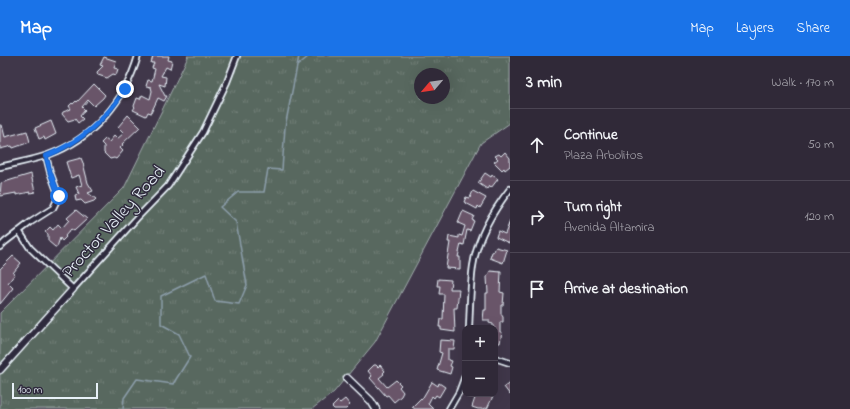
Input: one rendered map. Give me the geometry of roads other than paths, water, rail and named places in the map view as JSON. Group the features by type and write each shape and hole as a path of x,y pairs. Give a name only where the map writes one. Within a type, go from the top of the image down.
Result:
{"street":[{"path":"0,168 46,156 80,139 105,117 125,89 134,71 138,56"},
{"name":"Proctor Valley Road","path":"0,370 137,218 168,186 203,132 227,82 237,56"},
{"path":"0,247 31,222 53,208 59,196 46,156"},
{"path":"469,325 473,266 479,244 494,212 510,189"},
{"path":"19,231 30,248 73,289"},
{"path":"498,359 510,363"},
{"path":"347,378 371,401 376,409"},
{"path":"449,409 462,384"}],"waterway":[{"path":"123,409 124,398 137,379 173,384 190,357 179,334 161,324 161,296 206,274 215,301 239,304 247,285 236,222 220,207 238,192 264,192 268,169 282,170 285,127 299,56"},
{"path":"297,66 309,56"}]}
